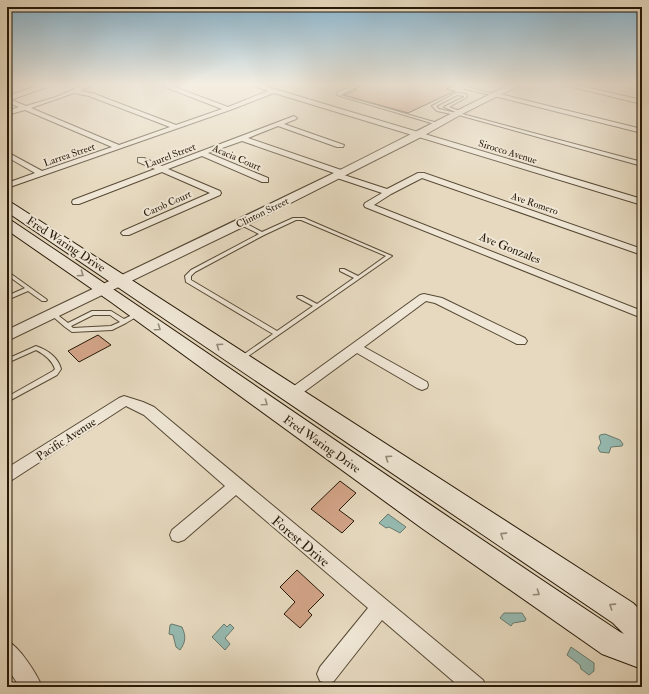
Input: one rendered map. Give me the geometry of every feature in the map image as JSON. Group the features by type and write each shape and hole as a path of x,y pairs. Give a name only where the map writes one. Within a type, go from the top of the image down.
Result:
{"main road":[{"name":"Fred Waring Drive","path":"7,206 623,613 642,631"},
{"name":"Fred Waring Drive","path":"7,224 104,290 131,318 415,509 612,644 642,654"},
{"path":"415,509 433,488"}],"street":[{"path":"50,117 118,147"},
{"path":"151,117 176,127"},
{"name":"Larrea Street","path":"7,186 204,117"},
{"name":"Sirocco Avenue","path":"362,117 642,202"},
{"name":"Clinton Street","path":"7,336 241,223 420,134 450,117"},
{"path":"473,117 642,164"},
{"path":"589,117 642,130"},
{"name":"Laurel Street","path":"76,202 294,118"},
{"path":"278,124 340,146"},
{"path":"242,138 388,192"},
{"name":"Acacia Court","path":"202,153 265,180"},
{"path":"7,154 42,174"},
{"path":"141,160 162,169"},
{"name":"Carob Court","path":"126,233 217,192 162,169"},
{"name":"Ave Romero","path":"388,192 421,175 642,252"},
{"name":"Ave Gonzales","path":"388,192 368,205 642,315"},
{"path":"292,394 424,297 438,300 521,341"},
{"path":"356,347 422,385"},
{"name":"Pacific Avenue","path":"7,476 124,401"},
{"name":"Forest Drive","path":"124,401 138,405 149,411 476,687"},
{"path":"178,535 236,486"},
{"path":"327,674 380,607"},
{"path":"7,651 32,687"}],"lane":[{"path":"416,117 439,124"},
{"path":"240,360 390,256 302,218 295,219 262,234 193,271 188,276 188,281 277,334"},
{"path":"241,223 262,234"},
{"path":"342,270 358,278"},
{"path":"7,273 44,300"},
{"path":"7,298 28,289"},
{"path":"300,297 317,306"},
{"path":"67,326 92,313 111,313 131,318"},
{"path":"53,314 72,330 112,328 131,318"},
{"path":"7,361 36,348 42,350 58,364 58,369 55,373 7,400"}],"water":[{"path":"605,434 620,440 623,444 622,446 611,447 609,453 600,452 598,448 601,443 599,437 600,435"},
{"path":"388,514 406,527 400,533 389,527 386,528 379,523"},
{"path":"504,613 522,613 526,619 525,621 513,623 511,626 500,618"},
{"path":"172,624 182,627 185,636 180,650 176,647 173,635 169,634 170,625"},
{"path":"224,624 227,627 230,624 234,628 225,638 230,644 225,650 212,637"},
{"path":"571,647 594,663 594,671 589,675 581,669 580,665 567,655"}],"building":[{"path":"98,335 111,345 79,362 68,351"},
{"path":"340,481 356,493 339,510 354,521 342,533 311,509"},
{"path":"297,570 324,595 308,611 312,615 300,628 284,614 295,602 280,587"}]}
